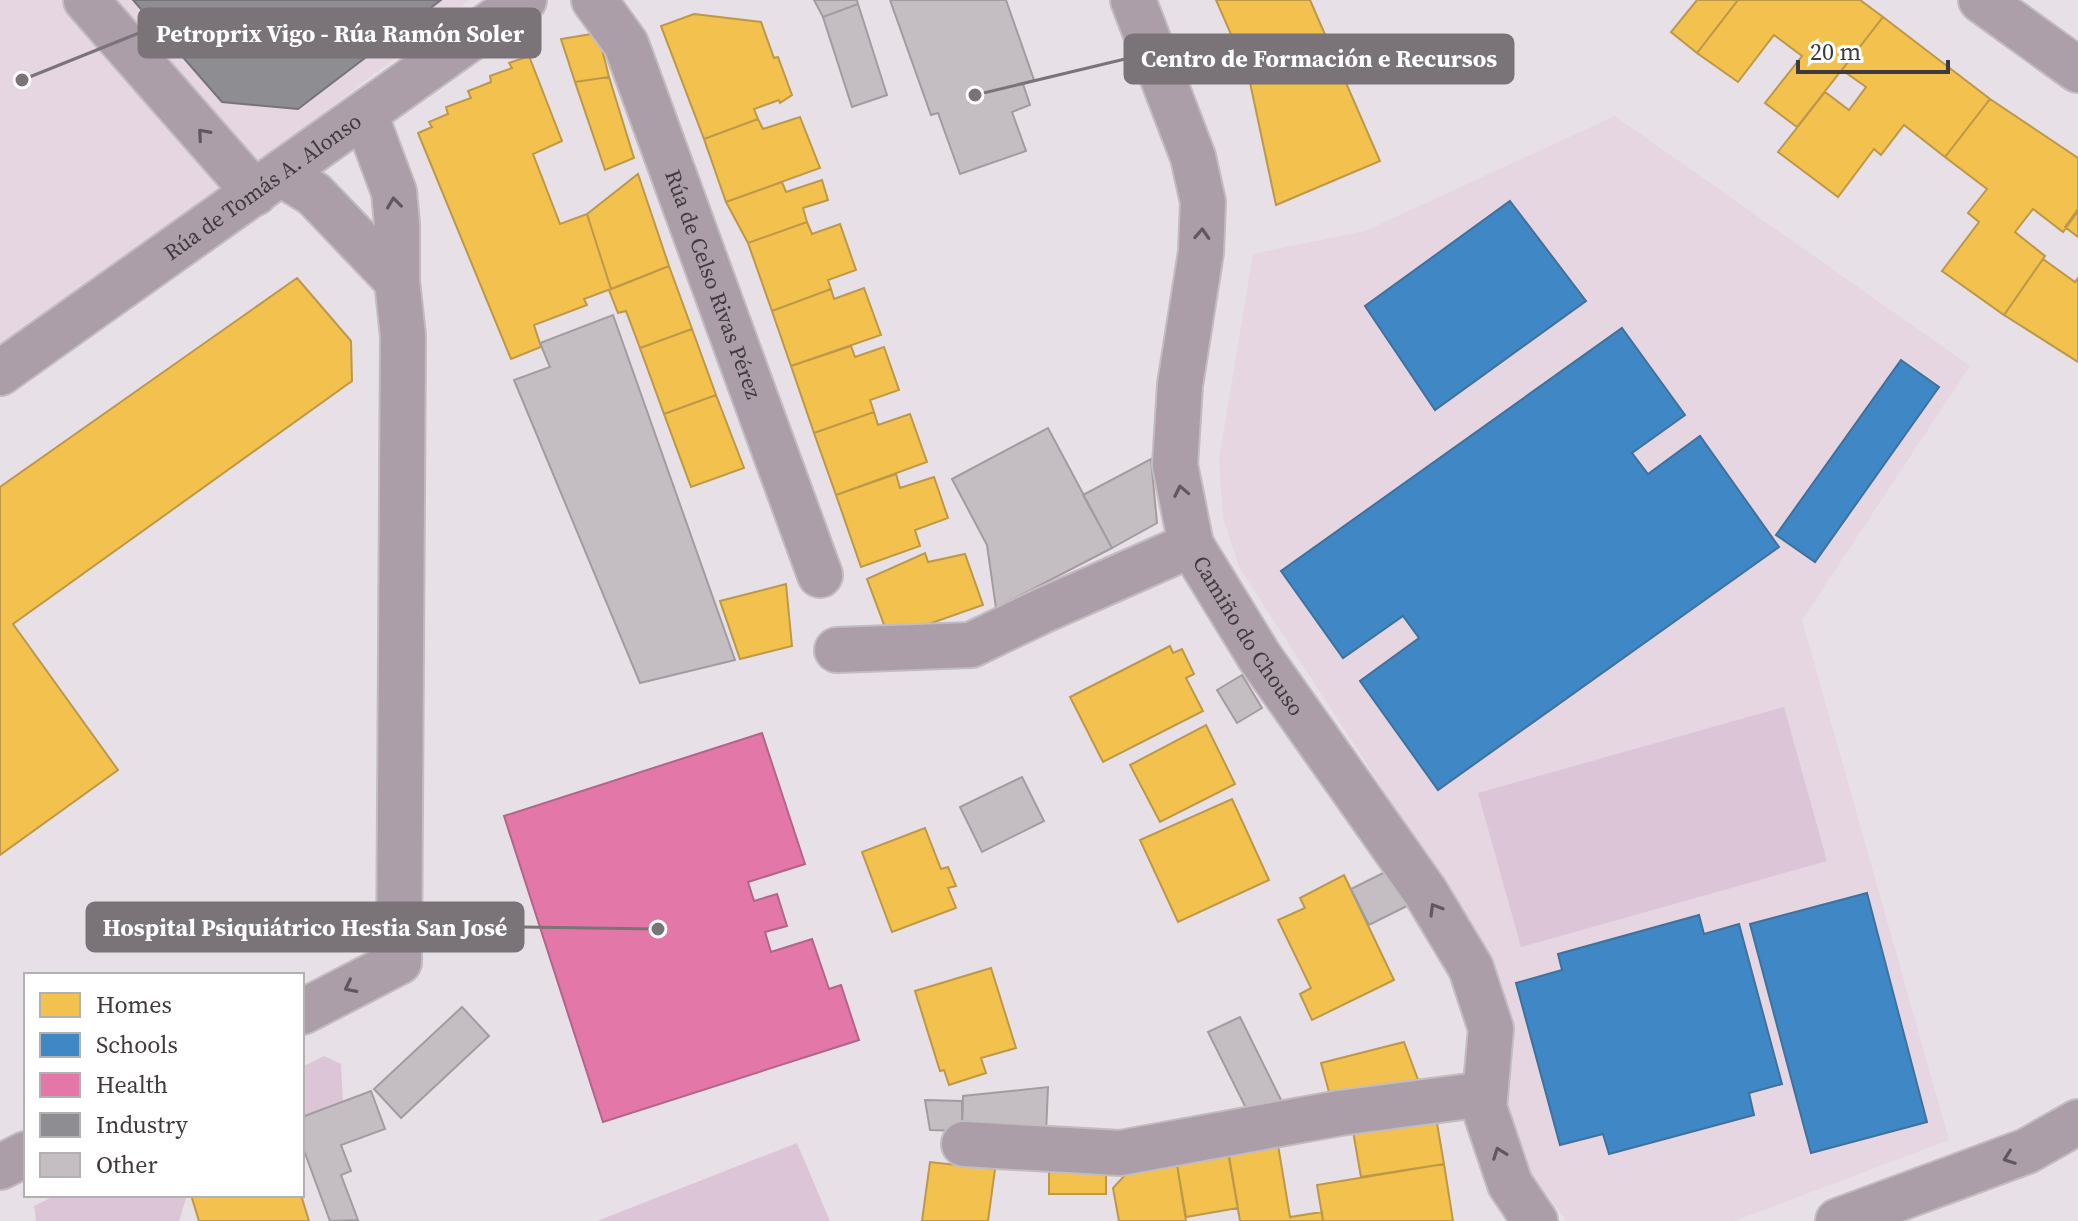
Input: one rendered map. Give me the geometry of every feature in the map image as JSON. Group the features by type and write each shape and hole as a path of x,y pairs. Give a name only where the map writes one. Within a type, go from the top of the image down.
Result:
{"main road":[{"path":"1981,0 2078,70"}],"street":[{"path":"86,0 268,183 314,194 397,281"},
{"name":"Rúa de Tomás A. Alonso","path":"0,373 524,0"},
{"name":"Rúa de Celso Rivas Pérez","path":"594,0 626,44 820,575"},
{"name":"Camiño do Chouso","path":"1133,0 1193,157 1203,202 1201,252 1180,385 1175,465 1191,545 1259,656 1426,893 1471,968 1491,1029 1484,1107 1510,1184 1535,1221"},
{"path":"304,1011 399,962 403,336 397,281 394,192 365,114"},
{"path":"837,650 971,645 1191,545"},
{"path":"964,1144 1120,1153 1340,1113 1485,1094"},
{"path":"1838,1221 2027,1151 2078,1122"},
{"path":"0,1167 24,1155"}],"shaded area":[{"path":"0,0 469,0 234,183 0,347"},
{"path":"1615,116 1970,366 1802,620 1949,1140 1734,1221 1567,1221 1510,1146 1507,1110 1515,1039 1494,960 1239,567 1223,518 1219,460 1253,254 1365,231"},
{"path":"1784,707 1827,861 1521,947 1478,793"},
{"path":"324,1056 341,1064 343,1101 304,1116 304,1066"},
{"path":"797,1143 830,1221 597,1221"},
{"path":"52,1197 186,1197 179,1221 36,1221 34,1206"}],"building: Homes":[{"path":"1216,0 1310,0 1380,161 1276,205 1248,73"},
{"path":"1697,0 1738,0 1697,53 1671,32"},
{"path":"1738,0 1860,0 1883,17 1797,127 1765,103 1802,56 1774,35 1738,82 1697,53"},
{"path":"694,14 761,22 792,95 780,103 779,100 754,109 758,119 704,139 661,26"},
{"path":"1883,17 1990,99 1945,157 1904,125 1881,155 1874,149 1838,197 1778,152 1825,92 1849,110 1866,87 1842,70"},
{"path":"598,33 609,77 575,82 561,39"},
{"path":"529,56 562,141 533,154 560,224 587,214 611,289 584,299 587,305 534,325 541,347 511,359 418,133 432,127 429,122 448,114 446,107 471,98 468,91 491,82 490,76 512,68 509,63"},
{"path":"609,77 634,158 605,170 575,82"},
{"path":"1990,99 2078,158 2078,211 2063,232 2033,209 2015,232 2045,256 2004,315 1942,271 1979,222 1968,213 1987,189 1945,157"},
{"path":"800,117 820,168 726,202 704,139 758,119 763,129"},
{"path":"638,174 669,266 611,289 587,214"},
{"path":"822,180 828,200 803,208 807,222 748,243 726,202 782,182 786,192"},
{"path":"2078,209 2078,237 2065,227"},
{"path":"807,222 812,234 840,224 856,270 828,280 831,289 772,311 748,243"},
{"path":"2043,259 2075,282 2078,278 2078,362 2004,315"},
{"path":"669,266 692,329 640,348 626,311 618,313 609,290"},
{"path":"297,278 351,341 352,381 13,624 118,770 0,855 0,487"},
{"path":"864,288 881,335 791,366 772,311 831,289 834,299"},
{"path":"692,329 716,395 664,414 640,348"},
{"path":"851,346 855,357 884,347 899,390 870,400 874,412 814,433 791,366"},
{"path":"716,395 744,468 691,487 664,414"},
{"path":"874,412 878,425 910,414 927,462 836,495 814,433"},
{"path":"896,474 900,488 934,477 948,518 915,530 920,546 861,567 836,495"},
{"path":"925,553 928,562 965,554 983,605 889,638 867,579"},
{"path":"786,584 792,646 740,659 720,601"},
{"path":"1170,646 1173,653 1182,649 1194,674 1186,678 1203,711 1103,762 1070,697"},
{"path":"1206,725 1235,784 1160,822 1130,765"},
{"path":"1232,799 1269,880 1178,922 1140,840"},
{"path":"925,828 941,869 948,867 956,886 948,888 956,908 892,932 862,852"},
{"path":"1344,875 1394,980 1312,1020 1300,994 1311,988 1278,920 1305,908 1300,898"},
{"path":"991,968 1016,1048 981,1058 986,1073 949,1085 944,1070 940,1071 915,991"},
{"path":"1404,1042 1420,1085 1331,1099 1321,1063"},
{"path":"1434,1106 1444,1164 1361,1177 1351,1120"},
{"path":"1276,1133 1290,1217 1322,1212 1323,1221 1240,1221 1226,1141"},
{"path":"1229,1156 1238,1208 1186,1217 1177,1165"},
{"path":"957,1157 972,1166 995,1169 988,1221 922,1221 930,1162 956,1165"},
{"path":"1049,1157 1106,1158 1106,1194 1049,1194"},
{"path":"1444,1164 1453,1221 1323,1221 1317,1185"},
{"path":"1177,1165 1186,1221 1119,1221 1113,1188 1126,1174"},
{"path":"192,1197 302,1197 309,1221 199,1221"}],"building: Schools":[{"path":"1510,201 1586,301 1435,410 1365,306"},
{"path":"1622,328 1685,415 1632,453 1648,474 1700,436 1779,547 1438,790 1360,681 1419,638 1403,616 1343,658 1281,571"},
{"path":"1901,360 1939,387 1815,562 1776,535"},
{"path":"1867,893 1927,1122 1811,1153 1750,924"},
{"path":"1699,915 1704,934 1739,924 1782,1084 1749,1093 1754,1115 1609,1154 1603,1134 1560,1145 1516,983 1562,970 1558,954"}],"building: Health":[{"path":"762,733 805,864 748,882 754,901 777,894 787,926 765,932 771,952 812,939 829,989 841,985 859,1040 603,1122 504,816"}],"building: Industry":[{"path":"133,0 441,0 298,109 222,102"}],"building: Other":[{"path":"814,0 857,0 858,4 823,17"},
{"path":"890,0 1006,0 1034,80 1023,84 1030,105 1012,112 1026,151 960,174 938,113 931,115"},
{"path":"858,4 887,95 852,107 823,17"},
{"path":"613,315 735,660 640,683 514,380 550,367 540,343"},
{"path":"1048,428 1112,548 996,608 987,545 952,479"},
{"path":"1151,459 1157,523 1112,548 1083,495"},
{"path":"1242,675 1262,708 1237,723 1217,690"},
{"path":"1022,777 1044,821 982,852 960,807"},
{"path":"1389,870 1407,906 1369,925 1351,889"},
{"path":"462,1007 489,1036 401,1118 374,1089"},
{"path":"1240,1017 1284,1106 1250,1116 1208,1032"},
{"path":"1048,1087 1046,1133 962,1131 963,1096"},
{"path":"371,1091 385,1129 341,1145 351,1171 341,1175 358,1220 330,1221 304,1150 304,1116"},
{"path":"925,1100 962,1101 962,1131 930,1130"}],"place":[{"name":"Petroprix Vigo - Rúa Ramón Soler","path":"22,80"},
{"name":"Centro de Formación e Recursos","path":"975,95"},
{"name":"Hospital Psiquiátrico Hestia San José","path":"658,929"}]}
